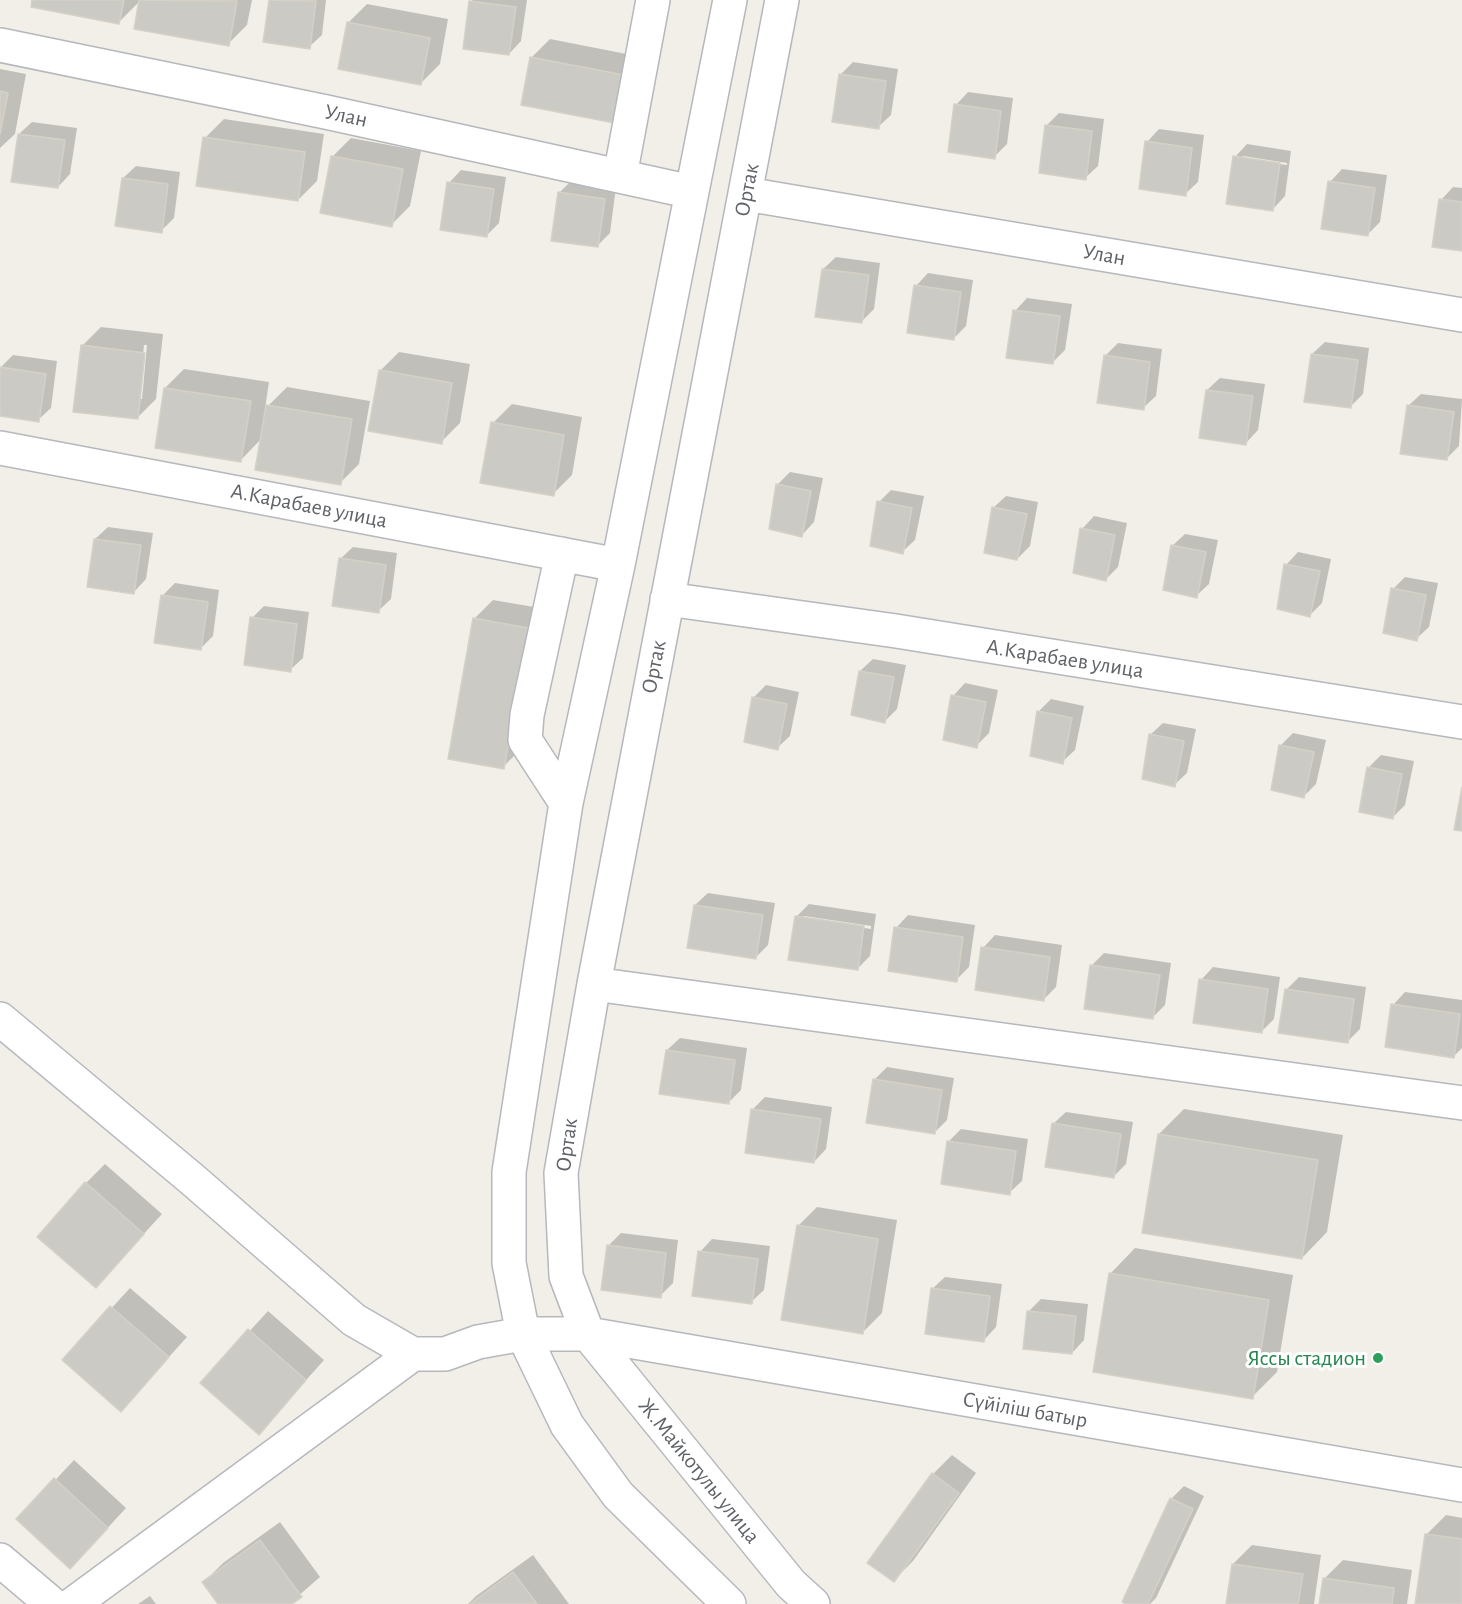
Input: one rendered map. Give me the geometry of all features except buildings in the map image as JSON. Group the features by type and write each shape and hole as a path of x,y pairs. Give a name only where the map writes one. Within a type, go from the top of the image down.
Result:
{"street":[{"path":"620,176 653,0"},
{"path":"729,1604 618,1495 567,1425 523,1334 509,1263 509,1172 566,803 618,565 730,0"},
{"name":"Ортак","path":"588,1334 566,1276 561,1173 594,984 782,0"},
{"name":"Улан","path":"0,45 692,192"},
{"name":"Улан","path":"746,194 1462,315"},
{"name":"А.Карабаев улица","path":"0,448 618,565"},
{"path":"562,554 527,715 525,740 566,803"},
{"name":"А.Карабаев улица","path":"667,599 907,633 1462,722"},
{"path":"594,984 1462,1103"},
{"path":"0,1019 184,1172 354,1320 412,1354 74,1604"},
{"name":"Сүйіліш батыр","path":"412,1354 446,1354 478,1342 523,1334 588,1334 1462,1485"},
{"name":"Ж.Майкотулы улица","path":"588,1334 791,1584 813,1604"},
{"path":"0,1560 52,1604"}],"place":[{"name":"Яссы стадион","path":"1378,1358"}]}
